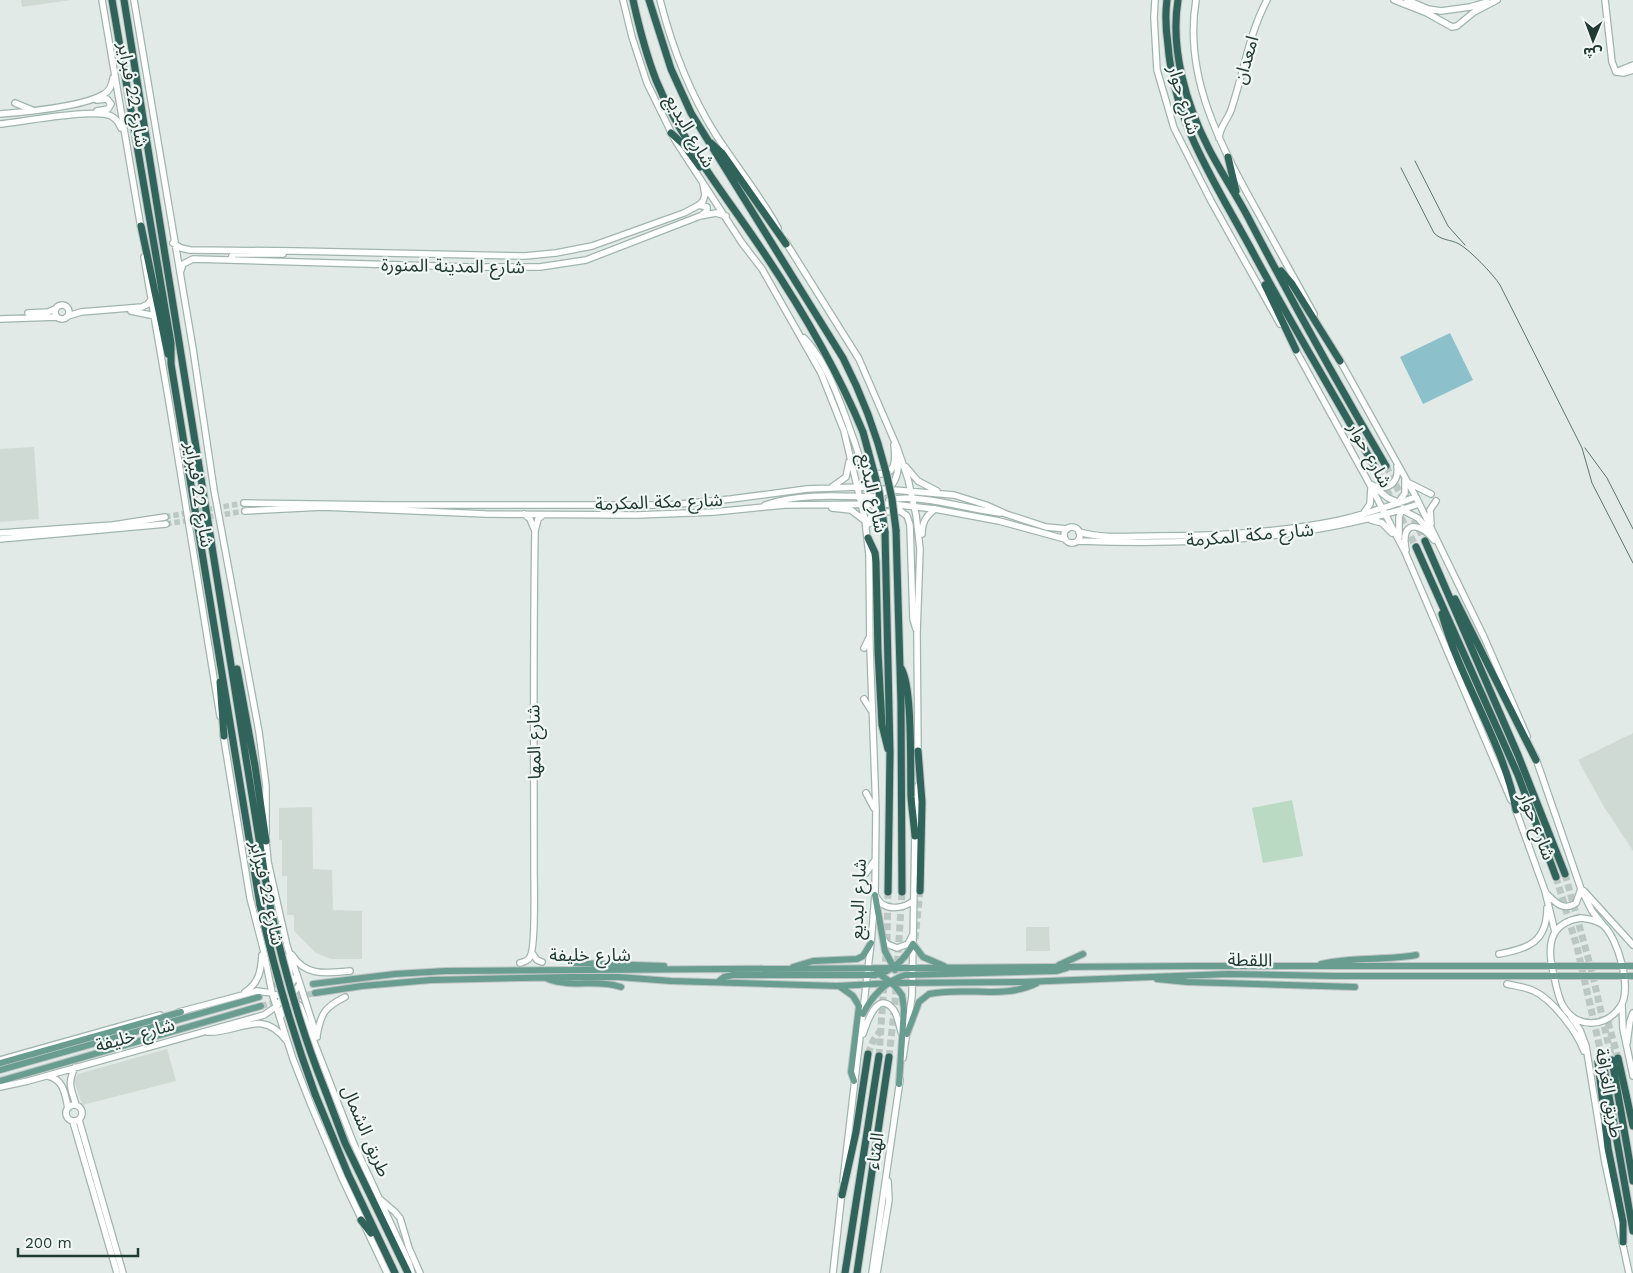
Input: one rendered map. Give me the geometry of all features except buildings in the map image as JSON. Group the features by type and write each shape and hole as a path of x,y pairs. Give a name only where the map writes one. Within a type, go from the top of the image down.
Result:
{"highway":[{"name":"شارع 22 فبراير","path":"112,0 171,343 171,364 260,904 285,1004 315,1094"},
{"name":"شارع 22 فبراير","path":"124,0 269,901 280,954 295,1009 306,1044 325,1090"},
{"name":"شارع البديع","path":"633,0 657,81 686,137 761,248 813,330 841,382 863,432 878,492 885,532 890,753 888,892"},
{"name":"شارع البديع","path":"650,0 672,69 691,113 834,342 855,381 874,431 890,486 896,530 900,666 902,892"},
{"name":"شارع حوار","path":"1167,0 1167,33 1172,80 1180,109 1198,152 1257,261 1377,471"},
{"name":"شارع حوار","path":"1178,0 1177,34 1179,58 1190,106 1208,147 1322,356 1386,466"},
{"path":"671,133 683,144 702,170 712,176"},
{"path":"708,141 722,152 786,244"},
{"path":"1228,157 1239,201"},
{"path":"141,226 171,364"},
{"path":"1268,256 1292,284 1340,361"},
{"path":"1257,261 1264,282 1296,350"},
{"path":"868,538 875,553 876,562 882,725 886,746 890,753"},
{"name":"شارع حوار","path":"1425,541 1518,755 1565,874"},
{"name":"شارع حوار","path":"1416,547 1518,774 1556,877"},
{"path":"1433,558 1476,638 1536,760"},
{"path":"1437,594 1446,628 1502,763 1516,810"},
{"path":"229,645 235,659 246,712 266,841"},
{"path":"219,651 224,736"},
{"path":"900,666 905,676 908,698 911,798 915,836"},
{"path":"918,751 922,802 920,890"},
{"path":"842,1195 856,1132 868,1054"},
{"name":"الهناء","path":"845,1273 878,1056"},
{"name":"الهناء","path":"857,1273 889,1057"},
{"name":"طريق الغرافة","path":"1633,1126 1615,1059 1633,1181"},
{"name":"طريق الغرافة","path":"1622,1242 1623,1222 1608,1148 1600,1062 1633,1231"},
{"name":"طريق الشمال","path":"325,1090 344,1143 410,1273"},
{"name":"طريق الشمال","path":"315,1094 348,1174 393,1273"},
{"path":"361,1220 371,1232 393,1273"},
{"path":"859,1263 862,1273"}],"main road":[{"name":"شارع 22 فبراير","path":"102,0 141,226 141,238 250,898 272,993 280,1018"},
{"name":"شارع 22 فبراير","path":"134,0 214,490 259,732 266,786 266,841 272,887 286,946 317,1037"},
{"name":"شارع البديع","path":"623,0 642,69 671,133 742,243 762,270 826,382 840,420 860,488 868,538 869,636 876,811 875,895 859,1049"},
{"name":"شارع البديع","path":"660,0 677,53 695,96 716,135 767,208 786,244 856,354 898,446 910,490 919,538 920,573 917,633 918,800 913,902 913,971 904,1034"},
{"name":"شارع حوار","path":"1155,0 1154,18 1157,70 1174,128 1211,201 1296,350 1400,542 1516,810 1545,891 1555,932"},
{"name":"شارع حوار","path":"1196,0 1192,20 1193,47 1201,91 1219,139 1409,483 1488,644 1522,723 1580,887 1592,912 1615,942 1622,966"},
{"name":"امعدان","path":"1219,139 1220,128 1233,106 1252,35 1267,0"},
{"path":"1394,0 1427,13 1450,26 1455,26 1497,0"},
{"path":"1407,0 1428,9 1441,11 1470,7 1492,0"},
{"path":"1605,0 1612,62 1616,72"},
{"path":"1456,9 1462,15 1462,21"},
{"path":"1445,22 1444,16 1448,10"},
{"path":"1616,72 1633,65"},
{"path":"69,105 92,99 107,92 113,80 113,66"},
{"path":"1616,72 1624,73 1633,70"},
{"path":"0,114 105,98 109,99 112,104 106,110 0,124"},
{"path":"15,103 34,110"},
{"path":"65,116 109,115 117,121 125,138"},
{"path":"1211,119 1225,119"},
{"path":"699,205 705,198 703,182"},
{"path":"699,205 705,206 707,209 700,216"},
{"name":"شارع المدينة المنورة","path":"174,243 183,249 190,250 525,256 549,254 606,242 699,205"},
{"name":"شارع المدينة المنورة","path":"180,274 183,264 189,260 540,267 586,260 700,216 713,213 726,216"},
{"path":"232,260 234,254 272,255 295,251"},
{"path":"0,319 56,316 62,319 81,312 145,306 152,298"},
{"path":"0,315 45,312 63,304 69,309 81,312"},
{"path":"55,309 56,316"},
{"path":"68,316 69,309"},
{"path":"126,309 155,316"},
{"path":"798,331 816,353 834,389 865,474 879,489"},
{"path":"859,456 869,470 874,473 886,474 891,470 896,460 892,434"},
{"path":"758,507 773,502 804,497 877,496 888,491 895,481 899,470 898,446"},
{"path":"829,488 846,477 850,466 848,450"},
{"path":"903,462 918,481 936,490 954,495"},
{"path":"1369,482 1381,487 1391,485 1396,481 1398,473 1397,463"},
{"path":"1393,509 1405,492 1406,483 1404,475"},
{"path":"1369,482 1388,498 1407,504 1419,504"},
{"path":"1361,515 1370,504 1372,492 1369,482"},
{"path":"1409,483 1431,494"},
{"path":"860,488 904,512 909,519 912,536 913,619 917,633"},
{"name":"شارع مكة المكرمة","path":"244,503 669,505 708,502 797,490 860,488 888,491 910,490 954,495 1046,527 1067,528"},
{"path":"888,491 896,499 912,506"},
{"path":"1400,542 1398,528 1402,510 1416,497"},
{"name":"شارع مكة المكرمة","path":"1078,541 1232,540 1330,528 1368,519 1384,512 1399,502 1416,497"},
{"path":"636,505 643,499"},
{"path":"866,528 872,514 885,503 896,499 912,499 1006,514"},
{"path":"1433,534 1430,510 1436,501"},
{"name":"شارع مكة المكرمة","path":"245,511 324,507 543,515 674,514 758,507 885,503 935,509 999,521 1065,540"},
{"name":"شارع مكة المكرمة","path":"1080,532 1097,535 1217,535 1287,529 1361,515 1402,510 1419,504"},
{"path":"803,505 851,510 865,520"},
{"path":"920,573 922,564 922,524 925,518 935,509"},
{"path":"1384,512 1393,509 1414,514 1423,522 1441,550"},
{"path":"868,538 871,522 879,514 895,511 909,519"},
{"path":"524,514 530,519 535,531"},
{"name":"شارع المها","path":"532,953 534,920 535,772 533,699 535,531 538,520 543,515"},
{"path":"0,533 113,525 166,517"},
{"path":"1368,519 1382,523 1400,542"},
{"path":"0,539 166,524"},
{"path":"1409,562 1404,540 1405,534 1411,528 1417,526 1424,529 1441,550"},
{"path":"1073,527 1080,532 1078,541 1070,544 1065,540 1064,534 1067,528 1073,527"},
{"path":"0,543 24,537"},
{"path":"864,648 869,636"},
{"path":"864,699 872,711"},
{"path":"866,793 876,811"},
{"path":"866,873 875,860"},
{"path":"1545,891 1558,905 1568,907 1576,903 1580,887"},
{"path":"1580,887 1633,945"},
{"path":"875,895 881,904 886,906 906,906 913,902"},
{"path":"875,895 885,951 893,968 912,983"},
{"path":"1499,954 1524,949 1537,940 1544,928 1547,901"},
{"path":"1555,932 1567,922 1582,918 1603,925"},
{"name":"طريق الغرافة","path":"1555,932 1550,942 1551,966 1561,1001 1584,1040 1591,1068 1606,1163 1628,1273"},
{"path":"882,935 887,944 898,948 908,944 913,934"},
{"path":"284,937 293,956 305,969 321,973 350,972"},
{"path":"790,969 808,962 857,959 863,956 871,943"},
{"path":"236,997 248,990 258,978 262,963 262,944"},
{"path":"718,981 733,975 879,974 893,968 906,956 913,944 923,957 950,968"},
{"path":"264,952 277,983 286,986 292,979 286,946"},
{"path":"520,963 530,958 532,953 537,960 542,962"},
{"path":"1057,966 1083,954"},
{"path":"1312,967 1335,961 1396,958 1416,955"},
{"path":"573,964 656,965 685,969"},
{"name":"اللقطة","path":"868,968 893,968 913,971 950,968 1057,966 1633,966"},
{"path":"863,1014 875,995 901,976 913,971 1057,971 1074,966"},
{"name":"طريق الغرافة","path":"1622,966 1625,992 1622,1004 1622,1021 1633,1076"},
{"path":"868,968 891,983 902,995 904,1034 899,1084"},
{"name":"شارع خليفة","path":"314,984 395,974 446,971 868,968"},
{"name":"اللقطة","path":"866,984 1041,981 1228,974 1633,976"},
{"path":"297,975 280,1018 310,1105 361,1220 387,1273"},
{"name":"شارع خليفة","path":"315,993 362,986 431,980 544,978 618,977 671,981 838,986 866,984"},
{"path":"1144,977 1179,982 1355,987"},
{"path":"544,978 559,983 621,987"},
{"path":"269,980 277,987 305,998"},
{"path":"904,1034 919,1002 929,994 1008,991 1028,987 1041,981"},
{"path":"290,993 300,984"},
{"path":"1507,984 1533,990 1547,1000 1579,1040 1591,1068"},
{"path":"1297,985 1311,991"},
{"path":"838,986 853,996 859,1006 851,1072 854,1081"},
{"name":"شارع خليفة","path":"0,1060 144,1019 181,1012 257,991 272,993"},
{"path":"272,993 298,1003 304,1012"},
{"path":"316,1048 320,1020 325,1010 345,997"},
{"name":"شارع خليفة","path":"0,1070 259,998"},
{"path":"277,1006 286,999"},
{"path":"859,1049 868,1020 872,1011 878,1005 887,1004 894,1009 904,1034"},
{"path":"1567,1011 1582,1021 1598,1023 1611,1018 1622,1004"},
{"name":"شارع خليفة","path":"0,1081 261,1006"},
{"name":"شارع خليفة","path":"0,1087 264,1015 277,1006"},
{"path":"280,1018 290,1010 304,1012"},
{"path":"0,1064 181,1012"},
{"name":"طريق الشمال","path":"304,1012 353,1142 379,1198 398,1216 420,1273"},
{"path":"1627,1047 1633,1012"},
{"path":"200,1032 215,1033 255,1023 263,1023 277,1030 288,1043"},
{"name":"الهناء","path":"833,1273 843,1171 859,1049"},
{"path":"75,1067 70,1078 70,1084 76,1105 82,1111 82,1115 76,1121"},
{"path":"46,1076 57,1079 62,1084 68,1108 66,1117 76,1121"},
{"name":"الهناء","path":"872,1273 899,1084"},
{"path":"68,1108 76,1105"},
{"path":"76,1121 117,1273"},
{"path":"76,1121 123,1273"},
{"path":"878,1273 889,1200 886,1176"},
{"path":"379,1198 410,1273"},
{"path":"409,1248 412,1262 410,1273"}],"shaded area":[{"path":"21,0 71,0 22,7"},
{"path":"34,447 39,519 0,522 0,449"},
{"path":"1633,733 1633,851 1604,807 1578,760"},
{"path":"312,807 313,869 332,870 333,910 362,911 362,959 331,959 316,953 294,931 294,915 287,915 287,876 282,876 282,840 279,840 279,808"},
{"path":"1026,927 1049,927 1050,951 1026,951"},
{"path":"167,1049 176,1081 82,1105 74,1080 78,1074"}],"green space":[{"path":"1292,800 1303,856 1263,863 1252,808"}],"water":[{"path":"1450,333 1473,380 1423,404 1400,357"}],"tunnel":[{"path":"1386,466 1404,501"},
{"path":"1377,471 1416,547"},
{"path":"165,517 244,503"},
{"path":"1409,510 1425,541"},
{"path":"166,524 245,511"},
{"path":"1565,874 1592,972 1612,1060"},
{"path":"1556,877 1577,947 1603,1062"},
{"path":"915,939 920,891"},
{"path":"879,1056 887,940 888,892"},
{"path":"889,1057 895,1003 902,892"},
{"path":"289,999 315,993"},
{"path":"261,1006 279,1001"},
{"path":"1608,1022 1618,1058"},
{"path":"868,1054 873,1041 881,1030"}],"tram line":[{"path":"1415,161 1448,226 1465,245"},
{"path":"1401,168 1434,233 1464,247 1500,285 1582,448 1592,483 1633,563"},
{"path":"1585,448 1607,478 1633,529"}]}
